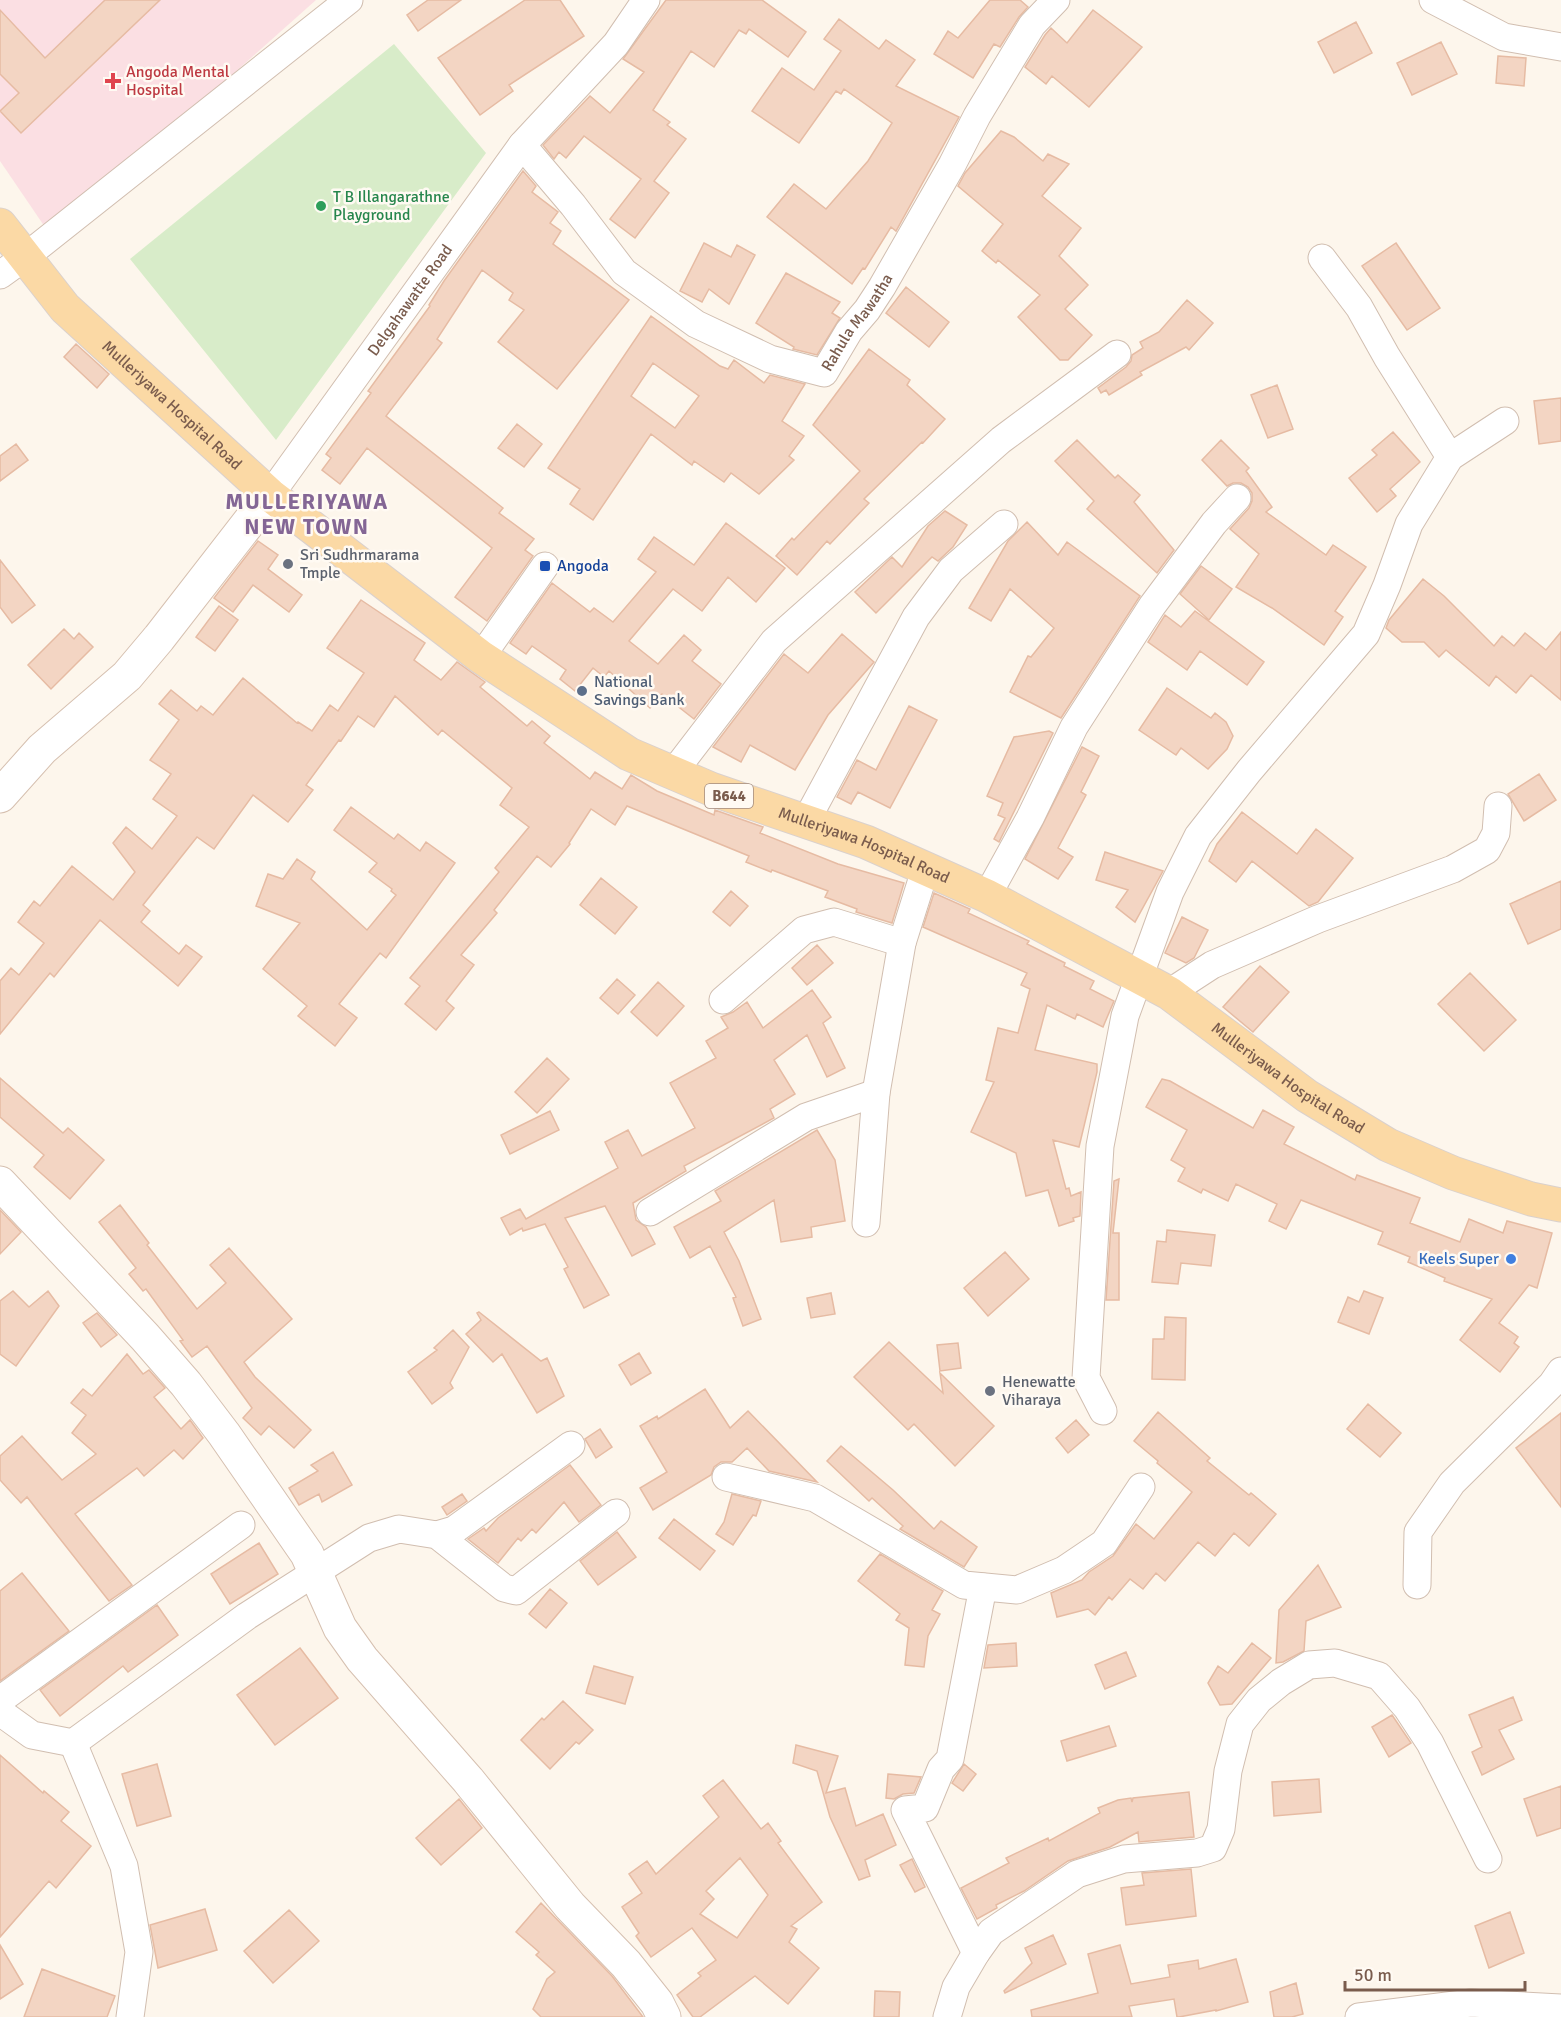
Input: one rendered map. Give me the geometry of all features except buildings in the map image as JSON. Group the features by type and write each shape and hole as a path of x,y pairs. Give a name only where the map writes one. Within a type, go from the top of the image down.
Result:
{"main road":[{"name":"Mulleriyawa Hospital Road","path":"0,225 12,266 65,308 270,495 481,657 628,753 711,789 866,842 987,896 1169,993 1307,1096 1389,1145 1453,1173 1531,1199 1561,1206"}],"street":[{"path":"12,266 349,0"},
{"name":"Delgahawatte Road","path":"270,495 522,144 616,44 646,0"},
{"name":"Rahula Mawatha","path":"522,144 573,205 624,272 696,324 770,359 824,373 849,331 867,310 882,287 952,165 977,116 1032,25 1056,0"},
{"path":"1433,0 1504,37 1561,47"},
{"path":"1322,258 1359,307 1387,357 1450,457"},
{"path":"673,773 774,641 1001,440 1117,354"},
{"path":"1103,1411 1086,1378 1100,1146 1125,1016 1170,892 1198,836 1249,771 1366,634 1409,524 1450,457 1505,421"},
{"path":"0,796 42,749 127,676 270,495"},
{"path":"987,896 1030,818 1074,727 1152,606 1214,523 1237,498"},
{"path":"806,821 916,617 951,570 1004,524"},
{"path":"481,657 545,566"},
{"path":"1169,993 1212,965 1318,919 1454,869 1479,855 1487,850 1496,833 1498,806"},
{"path":"866,1223 876,1093 902,943 926,867"},
{"path":"723,1000 804,930 834,922 902,943"},
{"path":"650,1212 806,1116 876,1093"},
{"path":"0,1183 145,1337 186,1384 308,1554 340,1628 362,1659 468,1780 570,1906 626,1964 657,2003 664,2017"},
{"path":"1417,1585 1418,1532 1452,1484 1552,1384 1561,1371"},
{"path":"0,1712 32,1735 73,1743 247,1616 369,1538 399,1529 437,1535 454,1530 571,1445"},
{"path":"726,1477 815,1498 964,1585 1017,1590 1064,1570 1104,1543 1141,1487"},
{"path":"437,1535 504,1588 516,1591 616,1513"},
{"path":"0,1700 241,1525"},
{"path":"975,1953 905,1810 925,1808 941,1769 950,1759 983,1587"},
{"path":"947,2017 956,1987 975,1953 991,1932 1077,1874 1124,1859 1197,1853 1213,1848 1221,1829 1228,1771 1240,1724 1260,1700 1281,1682 1310,1665 1335,1663 1379,1676 1407,1708 1430,1743 1488,1859"},
{"path":"73,1743 124,1866 140,1952 130,2017"},
{"path":"1359,2017 1471,2002 1561,2008"}],"shaded area":[{"name":"Angoda Mental Hospital","path":"0,0 316,0 51,236 0,161"}],"green space":[{"name":"T B Illangarathne Playground","path":"394,44 486,153 276,440 130,259"}],"place":[{"name":"Angoda Mental Hospital","path":"113,81"},
{"name":"T B Illangarathne Playground","path":"321,206"},
{"name":"Sri Sudhrmarama Tmple","path":"288,564"},
{"name":"Angoda","path":"545,566"},
{"name":"National Savings Bank","path":"582,691"},
{"name":"Keels Super","path":"1511,1259"},
{"name":"Henewatte Viharaya","path":"990,1391"}],"district":[{"name":"MULLERIYAWA NEW TOWN","path":"307,514"}]}
